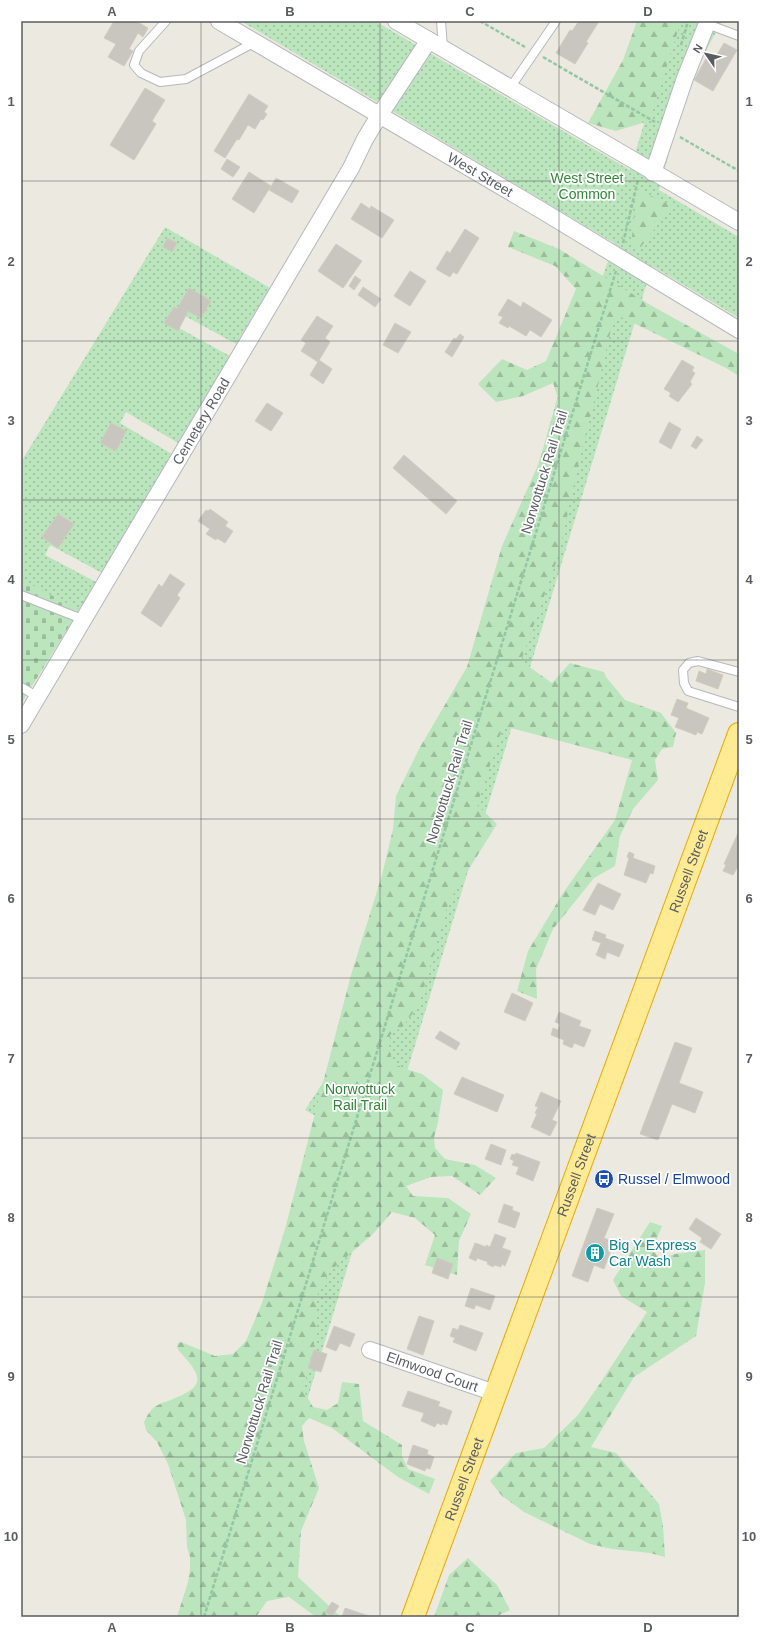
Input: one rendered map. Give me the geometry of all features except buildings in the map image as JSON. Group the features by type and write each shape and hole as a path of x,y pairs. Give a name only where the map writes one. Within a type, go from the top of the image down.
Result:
{"highway":[{"name":"Russell Street","path":"413,1617 739,734"}],"street":[{"name":"West Street","path":"219,21 620,257 739,330"},
{"path":"396,21 648,170 738,218"},
{"path":"648,170 707,22"},
{"name":"Cemetery Road","path":"21,725 82,619 219,392 351,168 379,116 436,44"},
{"name":"Elmwood Court","path":"370,1350 495,1392"}],"lane":[{"path":"166,21 139,52 134,64 141,72 160,82 186,79 255,42"},
{"path":"436,44 441,21"},
{"path":"510,88 556,21"},
{"path":"707,22 739,36"},
{"path":"21,595 82,619"},
{"path":"739,672 698,661 689,663 684,670 684,684 688,691 739,707"},
{"path":"21,687 38,697"}],"path":[{"path":"480,21 657,124 658,117"},
{"path":"679,51 688,21"},
{"path":"676,135 739,172"},
{"name":"Norwottuck Rail Trail","path":"204,1617 620,257 635,189 648,170"}],"green space":[{"name":"Norwottuck Rail Trail","path":"241,21 375,21 630,170 675,21 722,21 692,77 659,190 739,237 739,318 652,266 256,1568 183,1617 337,1128 305,1110 378,998 521,527 578,324 597,293 614,243"},
{"path":"637,21 681,21 649,121 616,131 588,123 623,60"},
{"path":"637,189 672,206 640,248 631,247"},
{"path":"165,227 270,288 236,344 185,316 179,328 230,356 178,443 126,412 120,423 172,454 102,573 50,545 45,555 96,582 77,613 21,580 21,462"},
{"path":"514,231 559,249 652,306 739,354 739,376 726,368 619,316 611,329 580,456 559,554 521,661 552,683 570,663 604,672 606,677 625,700 661,713 676,733 673,747 662,749 655,760 658,780 633,809 620,836 615,866 594,878 553,929 536,969 537,999 517,991 528,951 563,893 615,820 632,760 503,726 477,805 497,824 449,901 419,1005 403,1026 390,1035 389,1049 393,1063 422,1074 443,1090 434,1138 435,1148 445,1159 475,1165 496,1178 480,1195 452,1176 431,1177 406,1186 413,1196 448,1198 471,1214 459,1241 457,1275 425,1265 435,1235 415,1218 392,1212 373,1234 330,1271 317,1296 317,1331 303,1390 313,1407 327,1410 338,1403 342,1382 359,1384 363,1421 402,1445 402,1456 408,1469 435,1479 429,1494 398,1477 332,1428 309,1418 302,1426 304,1441 319,1488 301,1531 298,1577 341,1617 316,1617 289,1597 267,1601 256,1617 177,1617 188,1582 190,1569 190,1557 187,1547 186,1520 168,1464 157,1442 146,1430 144,1422 153,1408 186,1393 197,1383 195,1372 179,1351 177,1347 178,1343 181,1342 215,1356 233,1354 246,1341 262,1303 285,1229 351,975 382,875 393,829 396,796 419,749 467,667 502,546 538,465 559,401 553,383 523,396 496,402 478,384 502,359 527,370 546,361 576,289 555,266 508,247"},
{"path":"21,579 79,610 21,704"},
{"path":"650,1222 662,1226 652,1250 661,1259 675,1254 705,1250 705,1283 696,1336 634,1377 591,1447 616,1453 659,1504 663,1526 665,1557 650,1553 612,1549 590,1544 524,1512 502,1496 490,1481 516,1453 544,1448 578,1415 647,1312 621,1296 613,1280"},
{"path":"468,1558 497,1585 510,1610 495,1617 434,1617 449,1575"}],"place":[{"name":"Russel / Elmwood","path":"604,1179"},
{"name":"Big Y Express Car Wash","path":"595,1253"}],"park label":[{"name":"West Street Common","path":"587,186"}]}
